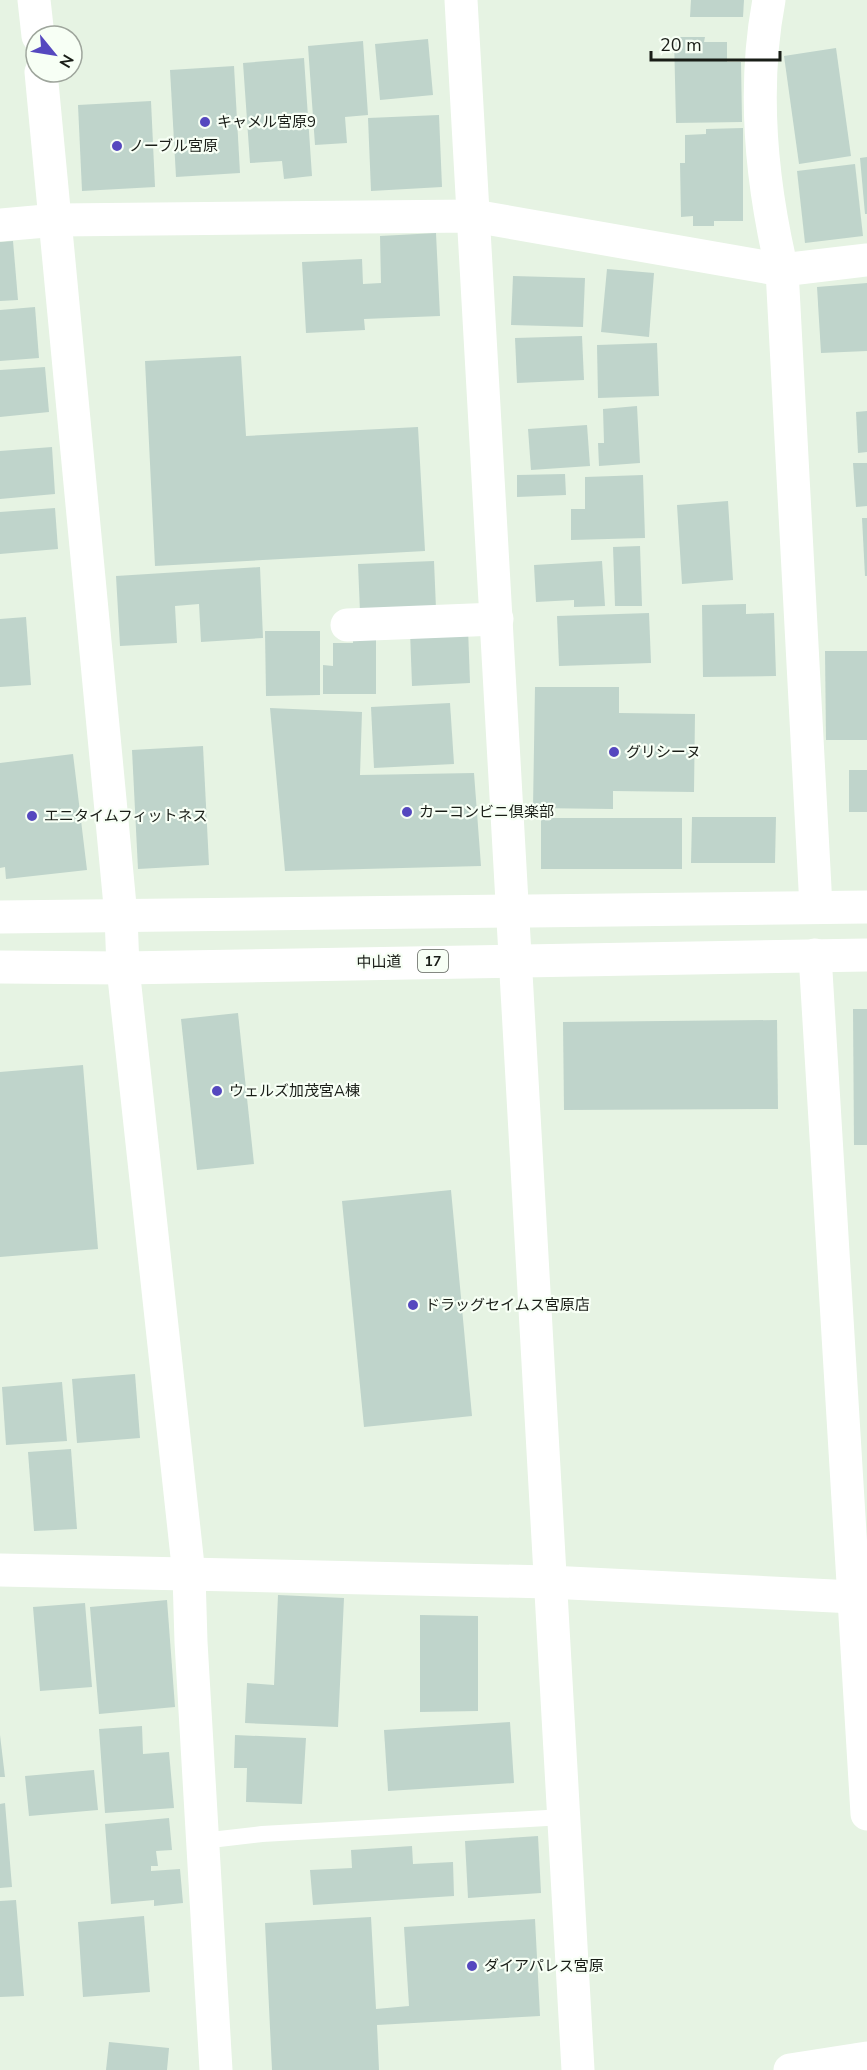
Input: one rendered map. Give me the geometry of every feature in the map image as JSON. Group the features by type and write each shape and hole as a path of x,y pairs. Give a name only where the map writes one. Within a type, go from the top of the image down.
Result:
{"main road":[{"path":"34,0 37,24"},
{"path":"461,0 578,2070"},
{"path":"768,0 761,42 760,124 767,208 782,270 816,907"},
{"path":"42,84 57,220 121,916 123,968 189,1575 216,2070"},
{"path":"0,225 57,220 474,216 782,270 867,260"},
{"path":"348,625 497,619"},
{"path":"0,917 867,906"},
{"path":"815,955 860,1596 866,1797"},
{"name":"中山道","path":"0,968 123,968 516,959 867,955"},
{"path":"0,1570 549,1582 860,1596"},
{"path":"790,2070 867,2058"}],"lane":[{"path":"202,1840 262,1834 564,1817"}],"building":[{"path":"691,0 744,0 743,17 690,17"},
{"path":"674,37 705,37 704,42 727,42 727,62 741,62 742,122 676,123"},
{"path":"428,39 433,95 380,100 375,44"},
{"path":"363,41 368,115 345,117 347,143 315,145 308,46"},
{"path":"836,48 851,156 799,164 784,56"},
{"path":"304,58 312,176 284,179 282,161 250,163 243,63"},
{"name":"キャメル宮原9","path":"234,66 240,173 176,177 170,70"},
{"name":"ノーブル宮原","path":"151,101 155,187 82,191 78,105"},
{"path":"439,115 442,187 371,191 368,118"},
{"path":"743,128 743,221 714,221 714,226 693,226 693,216 681,217 680,163 685,163 685,135 706,134 706,129"},
{"path":"867,157 867,214 865,214 860,158"},
{"path":"855,164 863,236 805,243 797,171"},
{"path":"436,233 440,316 364,319 365,330 306,333 302,262 362,259 363,284 381,283 380,236"},
{"path":"13,241 18,300 0,301 0,242"},
{"path":"607,269 654,273 649,337 601,332"},
{"path":"513,276 585,278 583,327 511,325"},
{"path":"867,283 867,351 821,353 817,287"},
{"path":"35,307 39,358 0,361 0,310"},
{"path":"582,336 584,380 517,383 515,338"},
{"path":"657,343 659,396 598,398 597,345"},
{"path":"241,356 246,436 418,427 425,551 155,566 145,361"},
{"path":"45,367 49,412 0,417 0,370"},
{"path":"637,406 640,463 599,466 598,443 604,443 603,409"},
{"path":"867,411 867,452 858,453 856,412"},
{"path":"587,425 590,466 531,470 528,429"},
{"path":"52,447 55,494 0,499 0,451"},
{"path":"853,463 867,463 867,506 856,507"},
{"path":"565,474 566,495 517,497 517,475"},
{"path":"643,475 645,538 571,540 571,509 585,509 585,477"},
{"path":"728,501 733,580 682,584 677,505"},
{"path":"55,508 58,549 0,554 0,512"},
{"path":"862,518 867,518 867,576 865,576"},
{"path":"640,546 642,606 615,606 613,547"},
{"path":"434,561 436,609 360,612 358,564"},
{"path":"602,561 605,606 574,607 574,600 536,602 534,565"},
{"path":"260,567 263,638 201,642 199,604 175,606 177,643 120,646 116,576"},
{"path":"746,604 746,614 774,613 776,676 703,677 702,605"},
{"path":"649,613 651,663 559,666 557,616"},
{"path":"26,617 31,685 0,687 0,619"},
{"path":"468,628 470,683 412,686 410,631"},
{"path":"265,631 320,631 320,695 266,696"},
{"path":"353,636 376,636 376,694 323,694 323,665 333,666 333,643 353,643"},
{"path":"825,651 867,651 867,740 826,740"},
{"name":"グリシーヌ","path":"535,687 619,687 619,713 695,714 694,792 613,791 613,809 533,808"},
{"path":"450,703 454,764 374,768 371,707"},
{"path":"270,708 362,712 360,775 474,773 481,866 285,871"},
{"path":"203,746 209,865 138,869 132,750"},
{"path":"73,754 87,870 6,879 5,867 0,868 0,763"},
{"path":"849,770 867,770 867,812 849,812"},
{"path":"692,817 776,817 775,863 691,863"},
{"path":"541,818 682,818 682,869 541,869"},
{"path":"853,1009 867,1009 867,1145 854,1145"},
{"name":"ウェルズ加茂宮A棟","path":"238,1013 254,1164 197,1170 181,1019"},
{"path":"777,1020 778,1109 564,1110 563,1022"},
{"path":"83,1065 98,1249 0,1257 0,1072"},
{"path":"451,1190 472,1416 364,1427 342,1201"},
{"path":"135,1374 140,1438 77,1443 72,1379"},
{"path":"62,1382 67,1441 6,1445 2,1387"},
{"path":"71,1449 77,1529 34,1531 28,1452"},
{"path":"278,1595 344,1598 338,1727 245,1723 247,1683 274,1685"},
{"path":"167,1600 175,1707 99,1714 90,1607"},
{"path":"85,1603 92,1687 40,1691 33,1607"},
{"path":"420,1615 478,1616 478,1711 420,1712"},
{"path":"510,1722 514,1783 388,1791 384,1730"},
{"path":"142,1726 143,1754 169,1752 174,1808 105,1813 99,1729"},
{"path":"0,1735 5,1777 0,1777"},
{"path":"235,1735 306,1738 302,1804 246,1802 247,1768 234,1768"},
{"path":"94,1770 98,1810 29,1816 25,1776"},
{"path":"5,1803 12,1887 0,1888 0,1804"},
{"path":"169,1818 172,1850 156,1851 158,1866 151,1866 151,1871 180,1869 183,1903 154,1906 154,1900 111,1904 105,1824"},
{"path":"538,1836 541,1893 468,1898 465,1841"},
{"path":"412,1846 413,1864 453,1862 454,1896 313,1905 310,1870 352,1868 351,1850"},
{"path":"16,1900 24,1996 0,1997 0,1901"},
{"path":"144,1916 150,1992 83,1997 78,1922"},
{"path":"371,1917 376,2009 409,2006 404,1927 535,1919 540,2016 377,2025 379,2070 272,2070 265,1923"},
{"path":"109,2042 169,2048 167,2070 106,2070"}],"place":[{"name":"キャメル宮原9","path":"205,122"},
{"name":"ノーブル宮原","path":"117,146"},
{"name":"グリシーヌ","path":"614,752"},
{"name":"カーコンビニ倶楽部","path":"407,812"},
{"name":"エニタイムフィットネス","path":"32,816"},
{"name":"ウェルズ加茂宮A棟","path":"217,1091"},
{"name":"ドラッグセイムス宮原店","path":"413,1305"},
{"name":"ダイアパレス宮原","path":"472,1966"}]}
